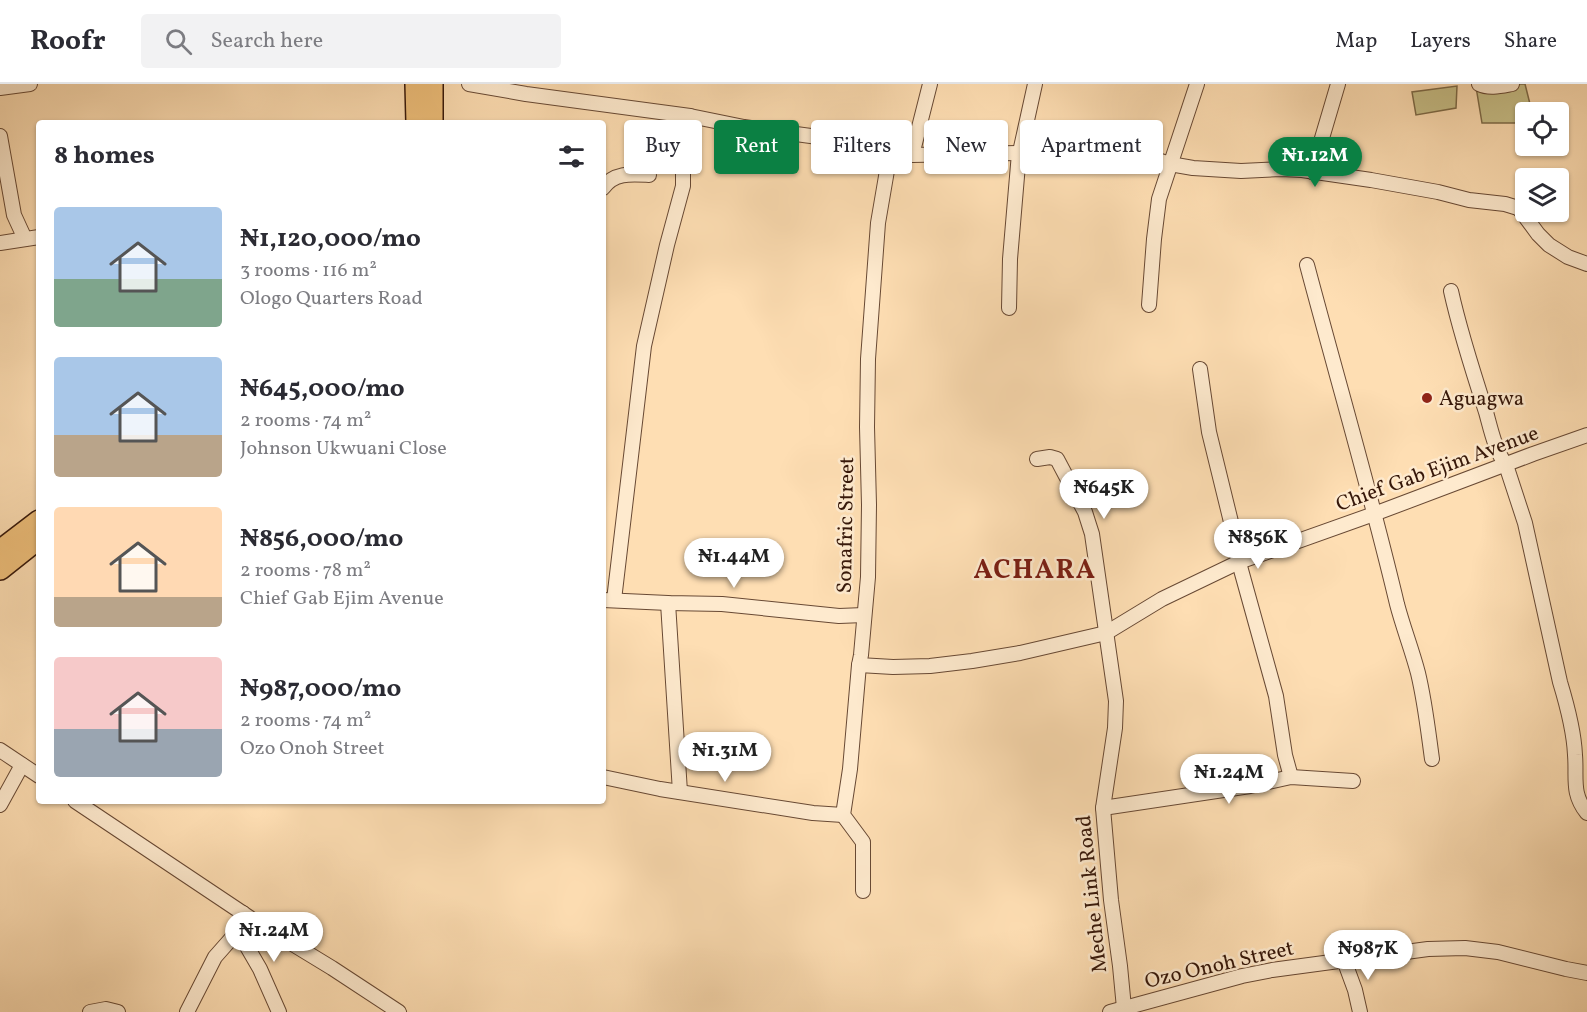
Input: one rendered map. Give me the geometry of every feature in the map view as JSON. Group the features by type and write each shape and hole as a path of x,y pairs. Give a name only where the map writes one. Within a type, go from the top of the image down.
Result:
{"main road":[{"path":"416,84 417,120"},
{"path":"432,84 432,120"},
{"path":"0,551 36,523"},
{"path":"0,569 36,540"}],"street":[{"path":"0,88 24,84"},
{"path":"469,84 539,90 744,127 811,136"},
{"path":"930,84 912,155 1018,153 1029,150 1069,149 1120,153 1170,164 1241,171 1281,169 1312,172 1438,192 1469,200 1505,204 1521,211 1549,245 1568,257 1587,264"},
{"path":"1009,308 1010,259 1018,153 1035,84"},
{"path":"1149,305 1162,187 1197,84"},
{"path":"1312,172 1338,84"},
{"path":"1479,84 1494,87 1512,84"},
{"path":"690,116 683,158 683,186 644,346 609,600 732,604 839,616 864,615"},
{"path":"0,136 14,215 32,238 0,243"},
{"name":"Sonafric Street","path":"843,814 850,769 868,577 868,359 878,223 886,174"},
{"path":"606,184 617,176 649,175"},
{"path":"1306,265 1365,474 1402,621 1418,672 1432,759"},
{"path":"1451,291 1471,366 1525,523 1566,700 1575,754 1575,788 1587,813"},
{"path":"1200,369 1209,432 1239,562 1275,696 1291,777"},
{"name":"Chief Gab Ejim Avenue","path":"858,665 930,666 972,661 1020,653 1106,633 1162,598 1239,562 1587,435"},
{"name":"Meche Link Road","path":"1037,459 1050,457 1057,459 1085,512 1092,534 1116,701 1115,728 1103,808 1124,1008"},
{"path":"668,603 680,792"},
{"path":"0,750 36,774"},
{"path":"0,805 22,765"},
{"path":"1103,808 1250,786 1291,777 1353,781"},
{"path":"606,778 813,813 843,814 862,842 864,891"},
{"path":"80,804 243,913 399,1012"},
{"path":"187,1012 215,957 238,931 243,913"},
{"path":"238,931 260,969 279,1012"},
{"name":"Ozo Onoh Street","path":"1110,1012 1242,976 1428,948 1466,948 1498,952 1587,972"},
{"path":"1344,960 1360,1012"},
{"path":"90,1012 106,1009 118,1012"}],"shaded area":[{"path":"1525,84 1530,102 1515,102 1515,123 1482,123 1476,87"},
{"path":"1457,86 1456,108 1416,115 1412,92"}],"place":[{"name":"Aguagwa","path":"1427,398"}],"district":[{"name":"ACHARA","path":"1035,569"}]}
